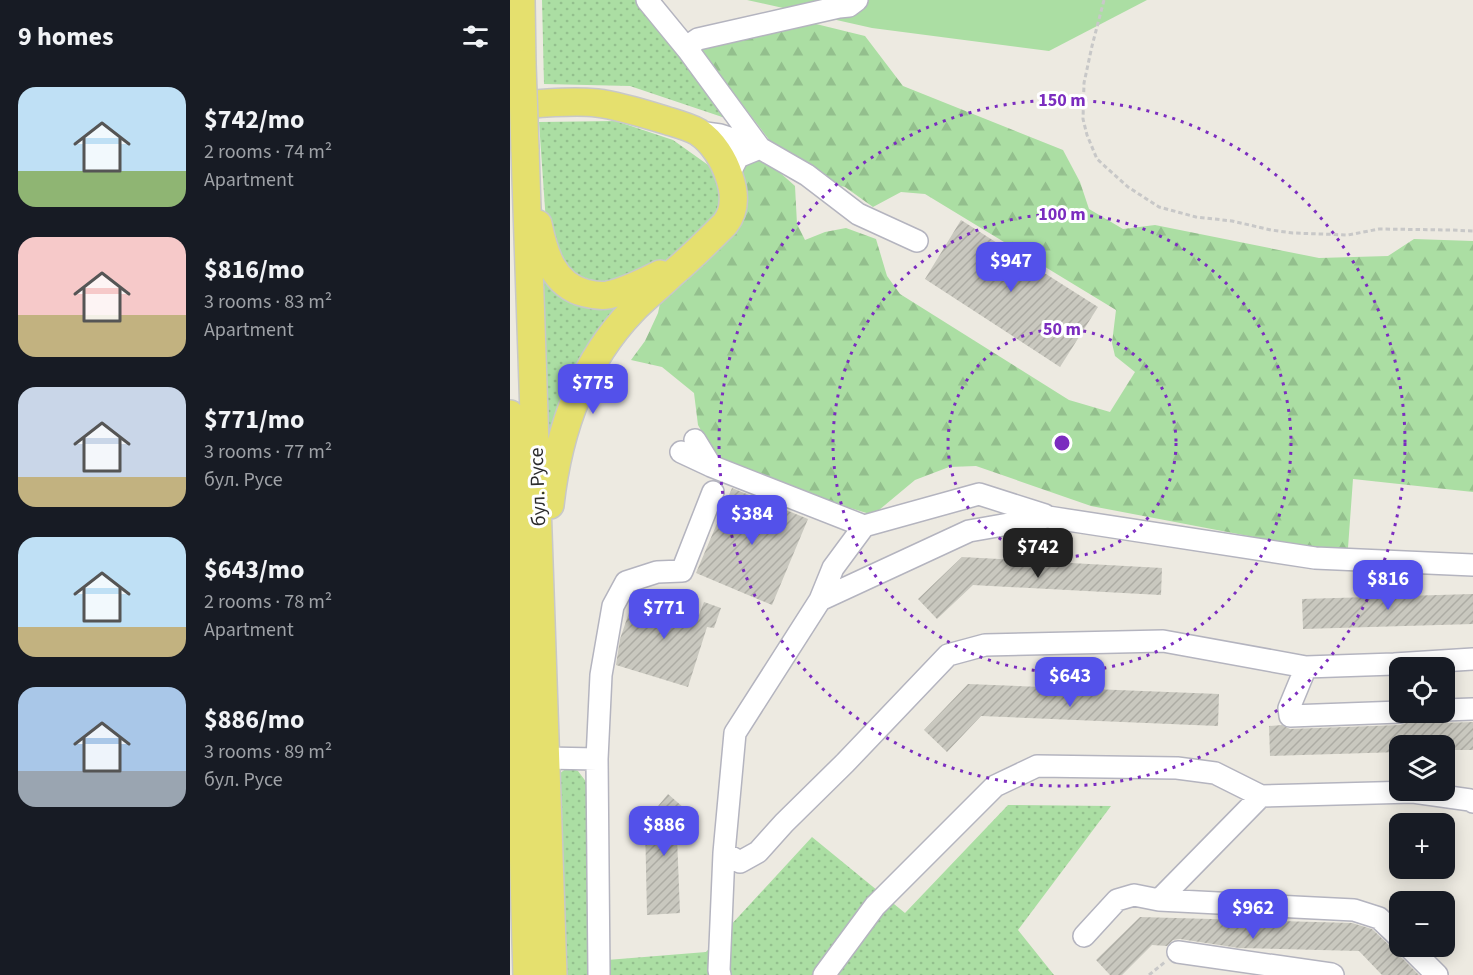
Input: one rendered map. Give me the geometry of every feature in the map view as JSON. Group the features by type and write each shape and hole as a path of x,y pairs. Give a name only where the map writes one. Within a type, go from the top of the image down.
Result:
{"main road":[{"name":"бул. Русе","path":"521,0 553,975"},
{"path":"510,106 596,103 635,111 698,132 716,151 729,174 734,199 730,218 632,311 601,349 579,389 554,472 540,590"},
{"path":"525,149 541,238 554,271 568,285 580,292 606,296 636,285 688,260"},
{"name":"бул. Русе","path":"510,414 527,975"}],"street":[{"path":"647,0 686,47 760,148"},
{"path":"686,47 698,39 849,6 857,0"},
{"path":"698,132 720,135 760,148 807,176 858,214 916,241"},
{"path":"729,174 738,157 760,148"},
{"path":"688,446 711,466 864,526 979,494 1048,517 1315,558 1473,565"},
{"path":"599,975 597,759 601,675 613,606 626,582 657,572 682,571 712,492"},
{"path":"820,600 969,531 1048,517"},
{"path":"720,975 724,853 735,733 820,600 833,568 864,526"},
{"path":"724,853 740,862 758,852 948,655 985,645 1163,641 1306,667 1473,659"},
{"path":"1306,667 1289,708 1290,716 1389,712"},
{"path":"1455,710 1473,709"},
{"path":"545,758 597,759"},
{"path":"824,975 875,906 995,786 1037,766 1177,768 1215,773 1261,796 1413,792 1473,802"},
{"path":"1159,900 1261,796"},
{"path":"1084,936 1117,900 1134,896 1159,900 1354,910 1379,918 1389,928"},
{"path":"1178,952 1333,975"},
{"path":"1419,957 1437,975"}],"path":[{"path":"1104,0 1084,83 1083,119 1097,159 1128,186 1152,202 1160,207 1196,217 1232,221 1293,233 1348,234 1379,229 1473,231"}],"green space":[{"path":"542,0 638,0 746,125 630,86 544,84"},
{"path":"747,0 1147,0 1049,51 872,28"},
{"path":"812,23 865,36 903,86 1063,150 1080,182 1089,209 1123,229 1155,225 1319,258 1388,256 1414,239 1473,241 1473,492 1353,479 1348,548 1316,549 1091,506 976,466 949,467 915,480 873,515 795,491 717,458 698,425 694,393 662,367 631,360 645,341 658,313 663,289 744,183 742,168 752,159 768,162 795,186 797,224 805,240 825,232 846,228 876,239 887,276 900,294 1069,400 1110,412 1135,372 1115,356 1112,343 1116,310 925,194 901,192 873,207 845,187 796,175 700,49"},
{"path":"616,121 673,140 711,167 721,186 719,212 680,253 619,286 573,280 547,237 539,122"},
{"path":"538,255 547,275 648,288 547,464"},
{"path":"568,767 578,771 587,783 593,975 563,975 558,775"},
{"path":"1008,805 1111,806 1018,930 1054,975 606,975 607,960 706,952 812,837 905,913"}],"building":[{"path":"961,220 1098,307 1060,367 925,279"},
{"path":"732,488 808,519 772,605 696,573"},
{"path":"962,557 1162,568 1161,595 973,585 937,619 918,599"},
{"path":"1473,594 1473,624 1303,629 1302,599"},
{"path":"635,595 699,615 704,602 721,608 714,628 707,627 688,687 616,665 620,639"},
{"path":"968,684 1219,694 1218,726 981,716 947,752 924,730"},
{"path":"1473,722 1473,750 1455,750 1455,735 1389,735 1389,752 1270,756 1269,726 1282,725 1290,729"},
{"path":"668,794 692,815 677,837 680,913 647,915 645,822"},
{"path":"1140,917 1352,923 1372,929 1389,945 1389,957 1401,957 1419,975 1382,975 1359,951 1239,948 1180,939 1173,940 1167,946 1152,945 1122,975 1110,975 1096,960"}]}
